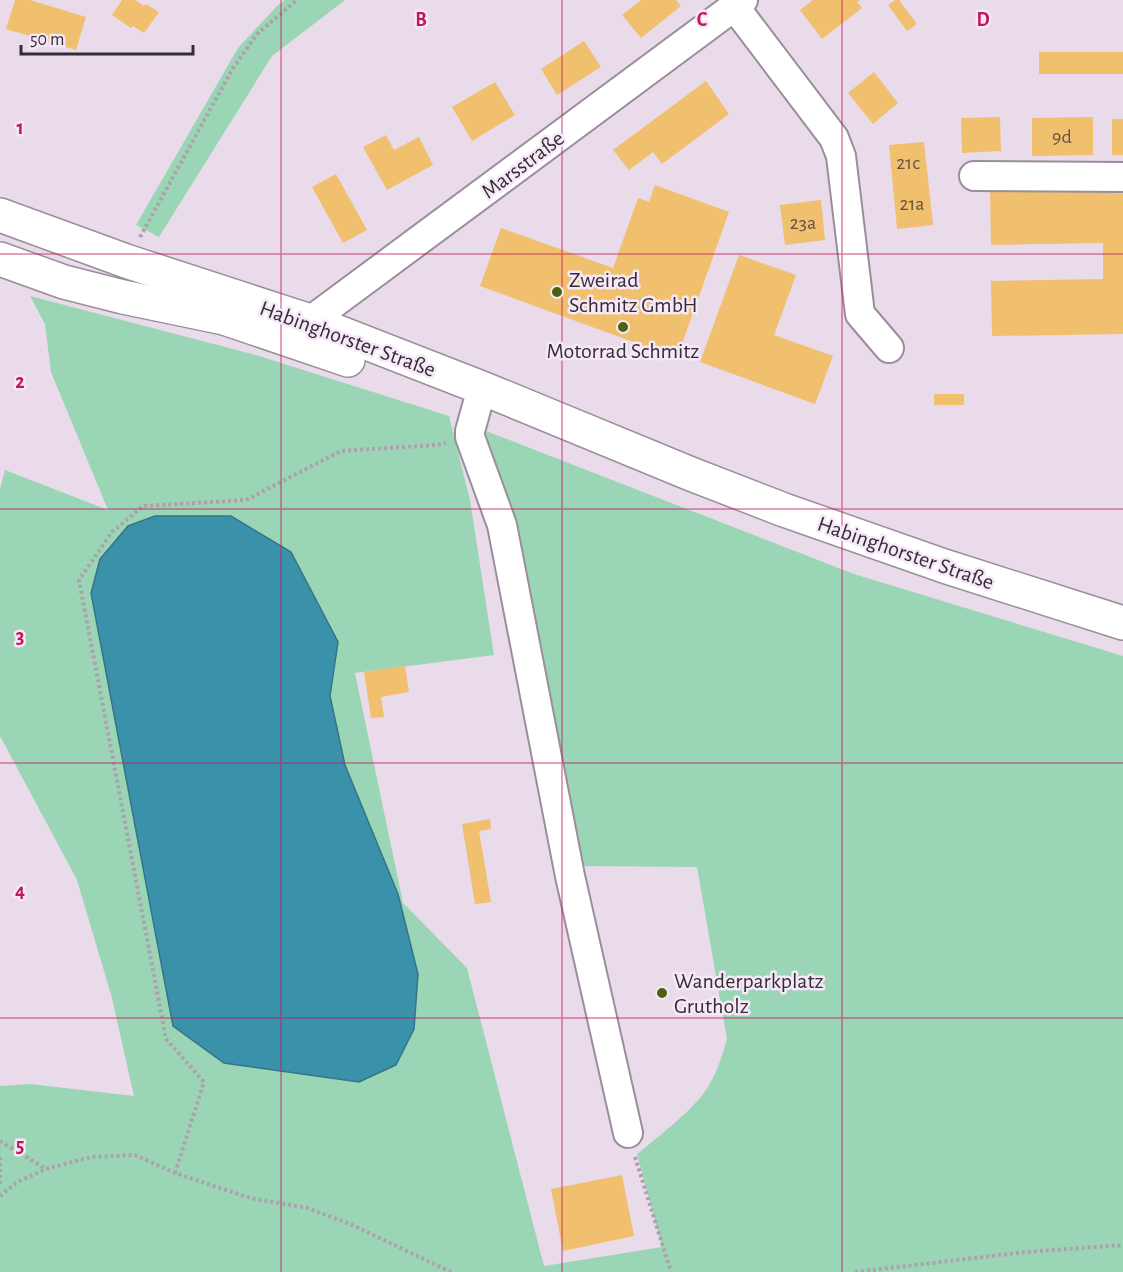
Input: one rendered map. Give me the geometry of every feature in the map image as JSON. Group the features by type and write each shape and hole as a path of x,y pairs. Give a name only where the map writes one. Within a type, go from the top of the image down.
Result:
{"main road":[{"name":"Habinghorster Straße","path":"0,215 126,261 310,321 476,410"},
{"name":"Habinghorster Straße","path":"0,259 64,282 224,318 476,410 692,474 784,510 944,566 1123,623"},
{"path":"224,318 257,317 297,329 310,321"}],"street":[{"name":"Marsstraße","path":"310,321 739,3 834,138 841,156 860,314 889,348"},
{"path":"974,176 1123,177"},
{"path":"476,410 502,525 570,876 628,1133"}],"path":[{"path":"126,261 233,68 257,34 297,0"},
{"path":"175,1173 204,1082 166,1039 79,580 112,532 143,506 246,500 341,451 437,445 476,410"},
{"path":"628,1133 670,1269"},
{"path":"0,1141 46,1169"},
{"path":"0,1196 16,1182 46,1169 91,1157 135,1155 175,1173 250,1198 307,1208 350,1224 451,1272"},
{"path":"0,1157 0,1184"},
{"path":"855,1272 1026,1252 1123,1245"}],"green space":[{"path":"285,0 345,0 272,56 159,237 136,225 238,48"},
{"path":"30,296 256,355 449,416 470,500 494,655 355,673 403,903 467,968 544,1266 662,1247 637,1154 674,1124 700,1098 716,1072 727,1039 697,867 579,866 502,520 486,431 854,574 1123,656 1123,1272 0,1272 0,1086 30,1084 134,1096 112,998 77,880 0,736 0,489 5,470 108,510 51,372 45,324"}],"water":[{"path":"155,516 231,516 291,552 338,642 330,696 345,765 398,894 418,974 414,1029 396,1065 359,1082 224,1063 173,1026 91,593 100,559 128,526"}],"building":[{"path":"15,0 30,0 86,17 76,50 6,29"},
{"path":"122,0 135,0 159,12 144,33 133,26 131,28 112,15"},
{"path":"641,0 676,0 681,6 641,38 622,15"},
{"path":"813,0 860,0 857,2 862,8 822,39 800,10"},
{"path":"899,0 917,24 907,31 888,5"},
{"path":"584,41 601,67 557,95 541,69"},
{"path":"1039,52 1123,52 1123,74 1039,74"},
{"path":"874,72 898,103 873,124 848,93"},
{"path":"706,81 729,114 662,164 653,152 629,170 613,150"},
{"path":"495,82 515,115 472,141 452,107"},
{"path":"1000,117 1001,151 962,153 961,118"},
{"path":"1093,117 1093,155 1032,156 1032,118"},
{"path":"1112,119 1123,119 1123,155 1112,155"},
{"path":"386,135 394,150 419,137 433,165 387,190 363,147"},
{"path":"924,142 933,225 897,229 889,145"},
{"path":"336,174 367,230 343,243 312,187"},
{"path":"655,185 729,212 677,358 480,286 501,228 613,268 638,198 649,202"},
{"path":"1123,190 1123,334 992,336 991,281 1103,279 1103,243 991,245 990,192"},
{"path":"821,200 825,240 785,245 780,205"},
{"path":"739,255 796,275 774,335 833,356 815,404 700,362"},
{"path":"934,394 964,394 964,405 934,405"},
{"path":"405,666 409,692 381,697 384,717 371,718 364,672"},
{"path":"490,819 491,829 479,831 491,902 475,904 462,824"},
{"path":"622,1175 634,1236 563,1251 551,1189"}],"place":[{"name":"Zweirad Schmitz GmbH","path":"557,292"},
{"name":"Motorrad Schmitz","path":"623,327"},
{"name":"Wanderparkplatz Grutholz","path":"662,993"}]}
